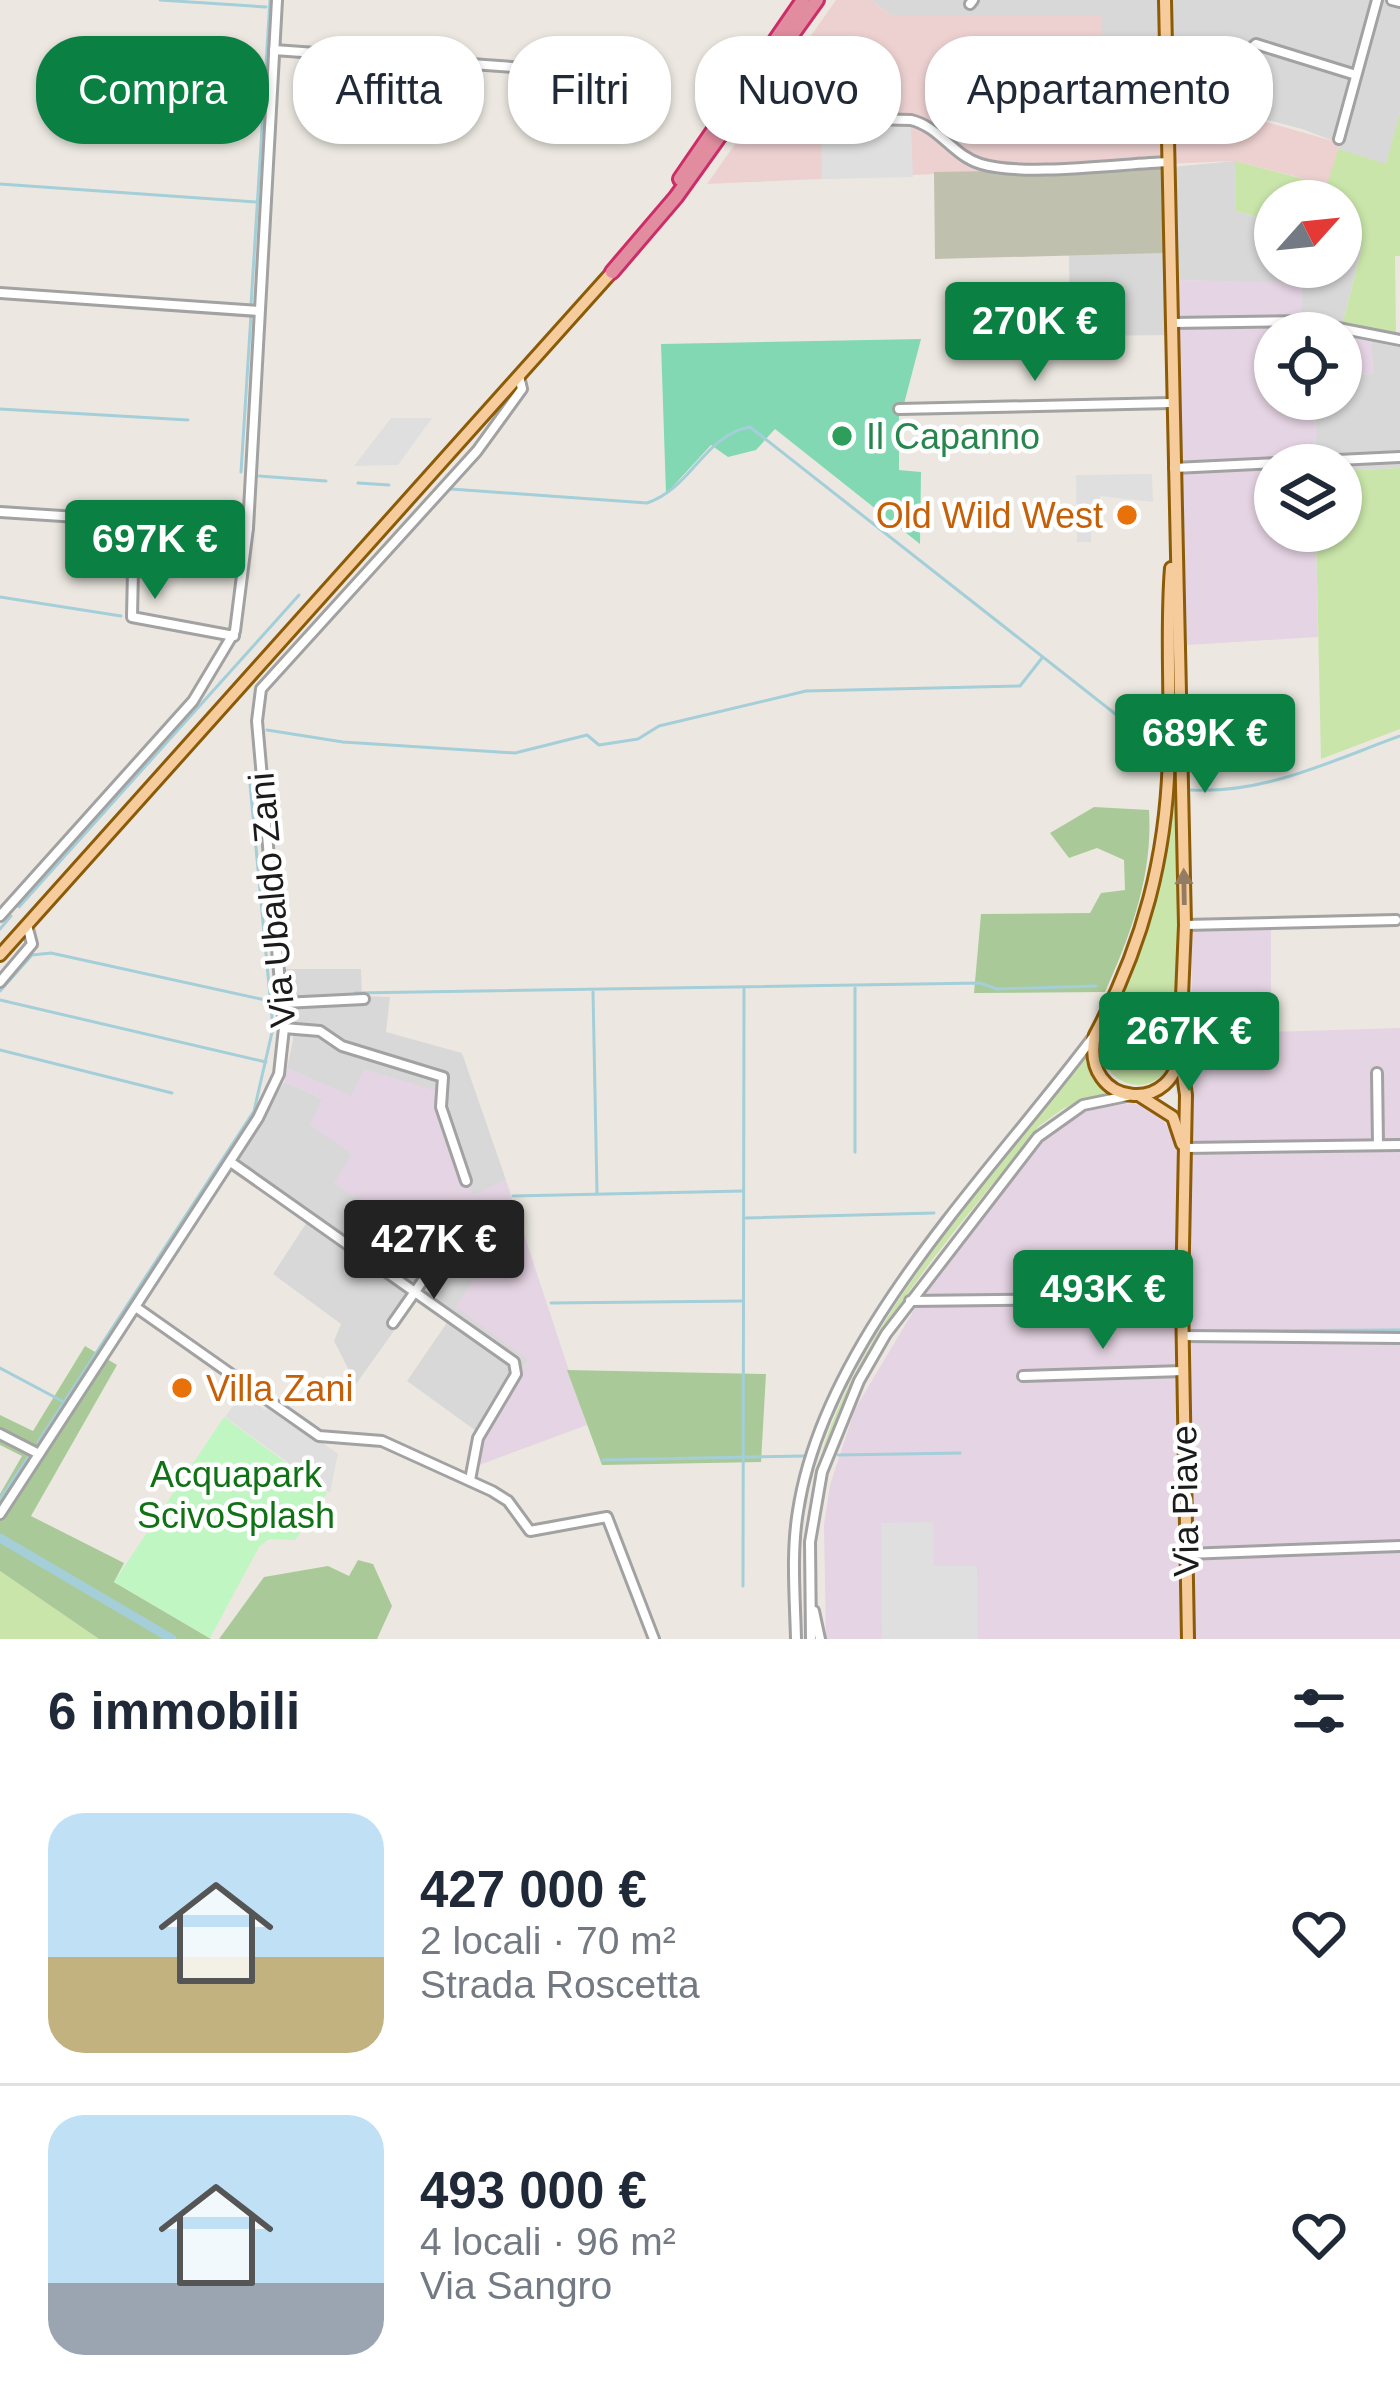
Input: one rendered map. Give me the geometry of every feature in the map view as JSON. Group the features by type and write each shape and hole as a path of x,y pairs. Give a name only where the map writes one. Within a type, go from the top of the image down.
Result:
{"highway":[{"path":"612,272 803,0"},
{"path":"793,36 818,0"},
{"path":"612,272 714,144"}],"main road":[{"name":"Via Piave","path":"1165,0 1166,36"},
{"name":"Via Piave","path":"1168,144 1185,925 1180,1051 1186,1094 1182,1298 1188,1639"},
{"path":"0,955 612,272"},
{"name":"Via Piave","path":"1103,1022 1141,938 1163,837 1174,541"},
{"path":"1136,1095 1162,1088 1180,1051 1167,1020 1156,1012 1127,1008 1103,1022 1095,1035 1098,1074 1173,1118 1184,1148"}],"street":[{"path":"0,916 193,701 234,636 248,528 277,0"},
{"path":"1339,139 1377,0"},
{"path":"1391,0 1400,2"},
{"path":"1273,49 1356,75"},
{"path":"274,50 508,67"},
{"path":"901,120 918,121 965,157 994,166 1168,162"},
{"path":"0,293 259,311"},
{"path":"1170,323 1303,321 1400,340"},
{"name":"Via Ubaldo Zani","path":"0,1514 232,1163 279,1074 283,1003 259,694 477,451 522,389 519,376"},
{"path":"899,409 1172,403"},
{"path":"1172,468 1400,457"},
{"path":"0,512 248,528"},
{"path":"134,523 128,604 134,619 234,636"},
{"path":"1185,925 1396,920"},
{"path":"0,982 31,947 27,925"},
{"path":"283,1003 364,1000"},
{"path":"284,1028 320,1031 338,1045 442,1077 441,1108 466,1180"},
{"path":"796,1639 798,1509 815,1441 849,1365 912,1273 1095,1035"},
{"path":"1377,1073 1378,1145"},
{"path":"816,1639 810,1542 822,1472 859,1381 910,1301 1044,1131 1083,1106 1136,1095"},
{"path":"1184,1148 1400,1144"},
{"path":"232,1163 515,1364 514,1377 478,1438 470,1482"},
{"path":"393,1323 440,1256"},
{"path":"910,1301 1182,1298"},
{"path":"136,1307 319,1436 382,1442 506,1498 532,1532 597,1516 609,1518 654,1639"},
{"path":"1183,1336 1400,1338"},
{"path":"1023,1376 1184,1371"},
{"path":"0,1434 39,1454"},
{"path":"1186,1554 1400,1546"}],"shaded area":[{"path":"836,0 871,0 891,15 1101,15 1102,36 925,36 925,144 1273,144 1273,124 1340,143 1329,180 1309,180 1235,161 707,184 735,144 901,144 901,36 811,36"},
{"path":"871,0 1400,0 1400,112 1386,165 1338,149 1339,143 1273,121 1273,36 1102,36 1100,15 891,15"},
{"path":"901,125 911,125 913,177 822,179 821,144 901,144"},
{"path":"1235,161 1236,211 1254,216 1254,282 1179,280 1178,335 1070,336 1069,255 1164,252 1161,168"},
{"path":"1161,168 1164,253 935,259 934,172"},
{"path":"1178,280 1302,288 1301,312 1254,312 1254,420 1316,420 1315,444 1254,444 1254,552 1316,552 1318,637 1187,645"},
{"path":"1302,288 1352,288 1346,312 1301,312"},
{"path":"1362,326 1371,328 1373,374 1362,374"},
{"path":"1371,328 1400,334 1400,468 1362,470 1362,444 1315,444 1316,420 1362,420 1362,374 1373,374"},
{"path":"391,418 432,418 398,465 354,466"},
{"path":"1152,474 1153,502 1100,496 1100,523 1091,524 1091,542 1077,542 1076,475"},
{"path":"1271,927 1271,1032 1400,1028 1400,1639 826,1639 824,1525 830,1485 855,1409 923,1295 1044,1137 1064,1123 1091,1109 1133,1103 1157,1111 1175,1139 1191,1138 1192,928"},
{"path":"286,969 361,969 362,996 390,997 386,1032 462,1053 506,1180 473,1196 463,1185 437,1092 351,1097 287,1068 293,1040"},
{"path":"287,1068 351,1096 364,1069 437,1091 463,1184 469,1183 473,1195 506,1180 587,1425 474,1467 475,1450 528,1360 456,1307 490,1255 423,1206 387,1261 346,1230 364,1203 334,1183 352,1154 310,1125 322,1098 284,1082"},
{"path":"284,1082 322,1098 352,1154 365,1203 347,1229 422,1205 490,1255 528,1360 483,1436 407,1381 448,1321 416,1300 356,1384 334,1341 341,1324 273,1274 307,1222 230,1171"},
{"path":"242,1393 265,1410 270,1404 338,1454 330,1493 225,1417"},
{"path":"933,1522 934,1566 977,1566 978,1639 882,1639 881,1523"}],"green space":[{"path":"1400,112 1396,334 1362,326 1362,312 1346,312 1352,288 1362,288 1362,180 1329,180 1338,149 1386,164"},
{"path":"1235,161 1308,180 1254,180 1254,216 1236,211"},
{"name":"Il Capanno","path":"921,339 904,404 899,404 899,470 921,472 920,544 775,429 756,450 728,457 711,445 666,494 661,344"},
{"path":"1400,468 1400,729 1321,759 1316,552 1362,552 1362,470"},
{"path":"1174,653 1181,1018 1150,998 1121,999 1153,913 1169,830"},
{"path":"1094,807 1149,810 1138,904 1105,992 974,993 981,914 1090,913 1101,893 1125,890 1124,860 1097,848 1069,858 1050,833"},
{"path":"1138,1015 1163,1025 1173,1050 1163,1075 1138,1085 1113,1075 1103,1050 1113,1025"},
{"path":"1085,1058 1092,1078 1106,1093 1064,1108 1039,1126 915,1283 862,1367 825,1458 813,1606 805,1639 811,1501 839,1405 866,1353 935,1248"},
{"path":"85,1346 117,1365 31,1516 124,1563 114,1582 211,1639 99,1639 0,1571 0,1494 22,1456 0,1445 0,1415 33,1431"},
{"path":"567,1370 766,1374 761,1462 602,1465"},
{"name":"Acquapark ScivoSplash","path":"224,1417 327,1493 295,1540 269,1539 259,1547 210,1638 114,1582"},
{"path":"358,1560 373,1564 392,1606 377,1639 219,1639 264,1577 328,1566 349,1576"},
{"path":"0,1571 99,1639 0,1639"}],"waterway":[{"path":"160,0 266,7"},
{"path":"251,305 270,0"},
{"path":"0,184 256,202"},
{"path":"241,472 251,315"},
{"path":"0,409 188,420"},
{"path":"451,489 647,503 675,486 720,441 750,427 1151,742"},
{"path":"259,476 326,481"},
{"path":"358,483 389,485"},
{"path":"19,907 299,595"},
{"path":"0,597 121,616"},
{"path":"267,730 343,742 515,753 587,735 599,745 638,739 659,726 806,691 1020,686 1042,658"},
{"path":"1191,790 1271,781 1400,736"},
{"path":"38,1442 254,1111 273,1028 250,784"},
{"path":"0,929 11,916"},
{"path":"0,991 32,955 51,953 270,1001"},
{"path":"355,993 980,983 997,989 1096,986"},
{"path":"855,988 855,1152"},
{"path":"743,1586 744,989"},
{"path":"593,992 597,1193"},
{"path":"0,1000 266,1062"},
{"path":"0,1050 172,1093"},
{"path":"513,1196 743,1191"},
{"path":"746,1218 934,1213"},
{"path":"551,1303 743,1301"},
{"path":"1194,1331 1400,1330"},
{"path":"0,1368 62,1401"},
{"path":"838,1455 960,1453"},
{"path":"0,1499 29,1456"},
{"path":"603,1460 805,1456"},
{"path":"0,1538 172,1639"}],"place":[{"name":"Il Capanno","path":"842,436"},
{"name":"Old Wild West","path":"1127,515"},
{"name":"Villa Zani","path":"182,1388"}]}
